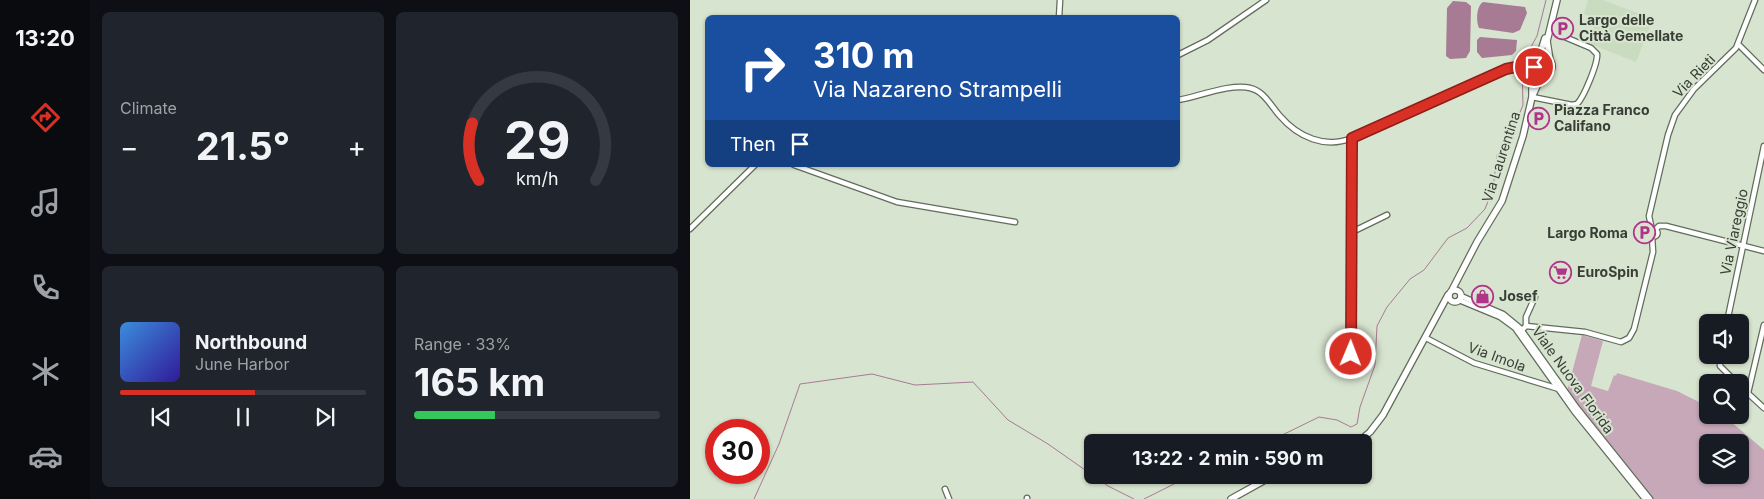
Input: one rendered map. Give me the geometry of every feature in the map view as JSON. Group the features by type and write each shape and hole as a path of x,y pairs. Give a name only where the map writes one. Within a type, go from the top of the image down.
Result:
{"main road":[{"path":"1548,34 1547,50 1552,69 1548,74 1542,75 1534,68 1535,61 1539,57 1548,34 1558,0"},
{"path":"1539,57 1545,56 1550,60"},
{"name":"Via Laurentina","path":"1532,97 1534,68"},
{"name":"Via Laurentina","path":"1368,434 1381,418 1477,242 1502,201 1523,136 1532,97 1542,75"},
{"path":"1459,276 1459,297"},
{"path":"1450,293 1459,297 1449,299 1450,293"},
{"name":"Via Laurentina","path":"1430,330 1445,309 1459,297"},
{"path":"1231,499 1258,484"}],"street":[{"path":"1059,15 1060,0"},
{"path":"1180,55 1208,40 1266,0"},
{"name":"Via Rieti","path":"1654,230 1649,216 1668,135 1675,115 1694,89 1739,45 1755,0"},
{"path":"1532,97 1572,106 1577,104 1582,98 1597,61 1597,54 1591,48 1560,35"},
{"path":"1739,45 1764,70"},
{"path":"1180,100 1234,88 1248,87 1262,94 1288,123 1309,138 1332,143 1352,138 1514,67 1526,65 1534,68"},
{"path":"1347,373 1352,350 1352,138"},
{"name":"Via Viareggio","path":"1728,314 1764,146"},
{"path":"690,229 753,167"},
{"path":"800,167 897,202 1015,222"},
{"path":"1352,232 1386,216"},
{"path":"1526,326 1584,332 1620,342 1628,340 1634,329 1653,252 1652,236 1657,234 1654,230 1660,226 1764,251"},
{"name":"Viale Nuova Florida","path":"1459,297 1503,314 1522,330 1561,389 1650,499"},
{"name":"Viale Nuova Florida","path":"1459,297 1500,317 1512,326 1645,499"},
{"path":"1522,330 1526,326 1526,318 1535,297"},
{"path":"1749,389 1764,325"},
{"name":"Via Imola","path":"1426,338 1478,364 1561,389"},
{"path":"1721,364 1721,367 1728,374"},
{"path":"1749,394 1764,408"},
{"path":"945,489 949,499"}],"shaded area":[{"path":"1588,0 1603,0 1653,19 1636,62 1588,43 1597,19 1584,14"},
{"path":"1453,1 1466,2 1471,6 1470,51 1466,58 1450,59 1446,56 1447,8"},
{"path":"1483,2 1525,7 1527,13 1520,30 1513,33 1479,28 1477,14"},
{"path":"1480,37 1517,40 1516,51 1512,55 1482,58 1477,52 1477,40"},
{"path":"1582,335 1603,341 1591,386 1608,391 1614,375 1616,376 1617,373 1677,391 1699,402 1699,424 1734,424 1745,434 1699,434 1699,484 1749,484 1749,437 1764,450 1764,499 1652,499 1567,391"}],"waterway":[{"path":"1522,63 1537,36 1546,0"},
{"path":"1284,434 1319,417 1337,420 1351,427 1357,424 1360,407 1375,365 1377,326 1387,307 1410,279 1424,270 1448,238 1467,228 1485,209 1493,189 1497,155 1511,134 1523,105 1522,67"},
{"path":"754,499 779,444 800,384 872,374 915,385 973,382 1008,420 1048,444 1108,486 1134,499"},
{"path":"1144,499 1174,484"}],"place":[{"name":"Largo delle Città Gemellate","path":"1563,28"},
{"name":"Piazza Franco Califano","path":"1538,118"},
{"name":"Largo Roma","path":"1644,233"},
{"name":"EuroSpin","path":"1561,272"},
{"name":"Josef","path":"1483,296"}],"route":[{"path":"1351,354 1352,138 1506,69 1526,65 1534,67"}]}
